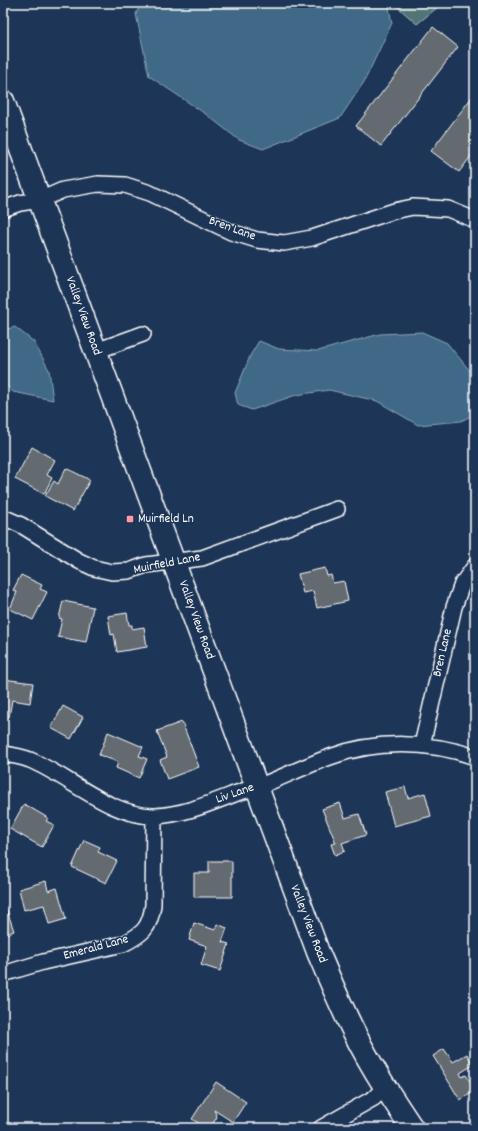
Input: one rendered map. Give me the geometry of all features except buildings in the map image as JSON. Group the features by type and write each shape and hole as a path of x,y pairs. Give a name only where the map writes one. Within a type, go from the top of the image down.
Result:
{"street":[{"name":"Valley View Road","path":"3,101 318,952 338,1001 356,1037 385,1087 412,1128"},
{"name":"Bren Lane","path":"3,209 20,203 40,200 63,190 98,184 125,185 150,193 230,232 257,240 284,243 312,238 394,211 413,207 448,209 475,220"},
{"path":"96,351 143,334"},
{"name":"Muirfield Lane","path":"3,517 94,568 112,572 129,571 146,565 202,558 337,509"},
{"name":"Bren Lane","path":"422,745 454,607 462,584 475,566"},
{"name":"Liv Lane","path":"3,754 29,759 100,799 123,810 146,816 177,813 257,787 331,756 359,750 403,744 422,745 461,752 475,757"},
{"name":"Emerald Lane","path":"3,974 43,962 123,944 146,930 151,918 153,905 154,816"},
{"path":"321,1128 374,1098 385,1087"}],"green space":[{"path":"393,3 443,3 417,24"}],"water":[{"path":"141,3 388,3 392,23 364,82 340,118 263,149 239,140 207,115 149,76 136,14"},
{"path":"15,327 34,342 49,370 53,400 13,392 3,382 3,330"},
{"path":"422,332 447,343 475,377 475,414 461,421 418,425 377,401 329,390 296,395 252,410 238,405 235,393 251,354 259,341 279,349 318,351 380,334"}],"place":[{"name":"Muirfield Ln","path":"130,519"}]}
